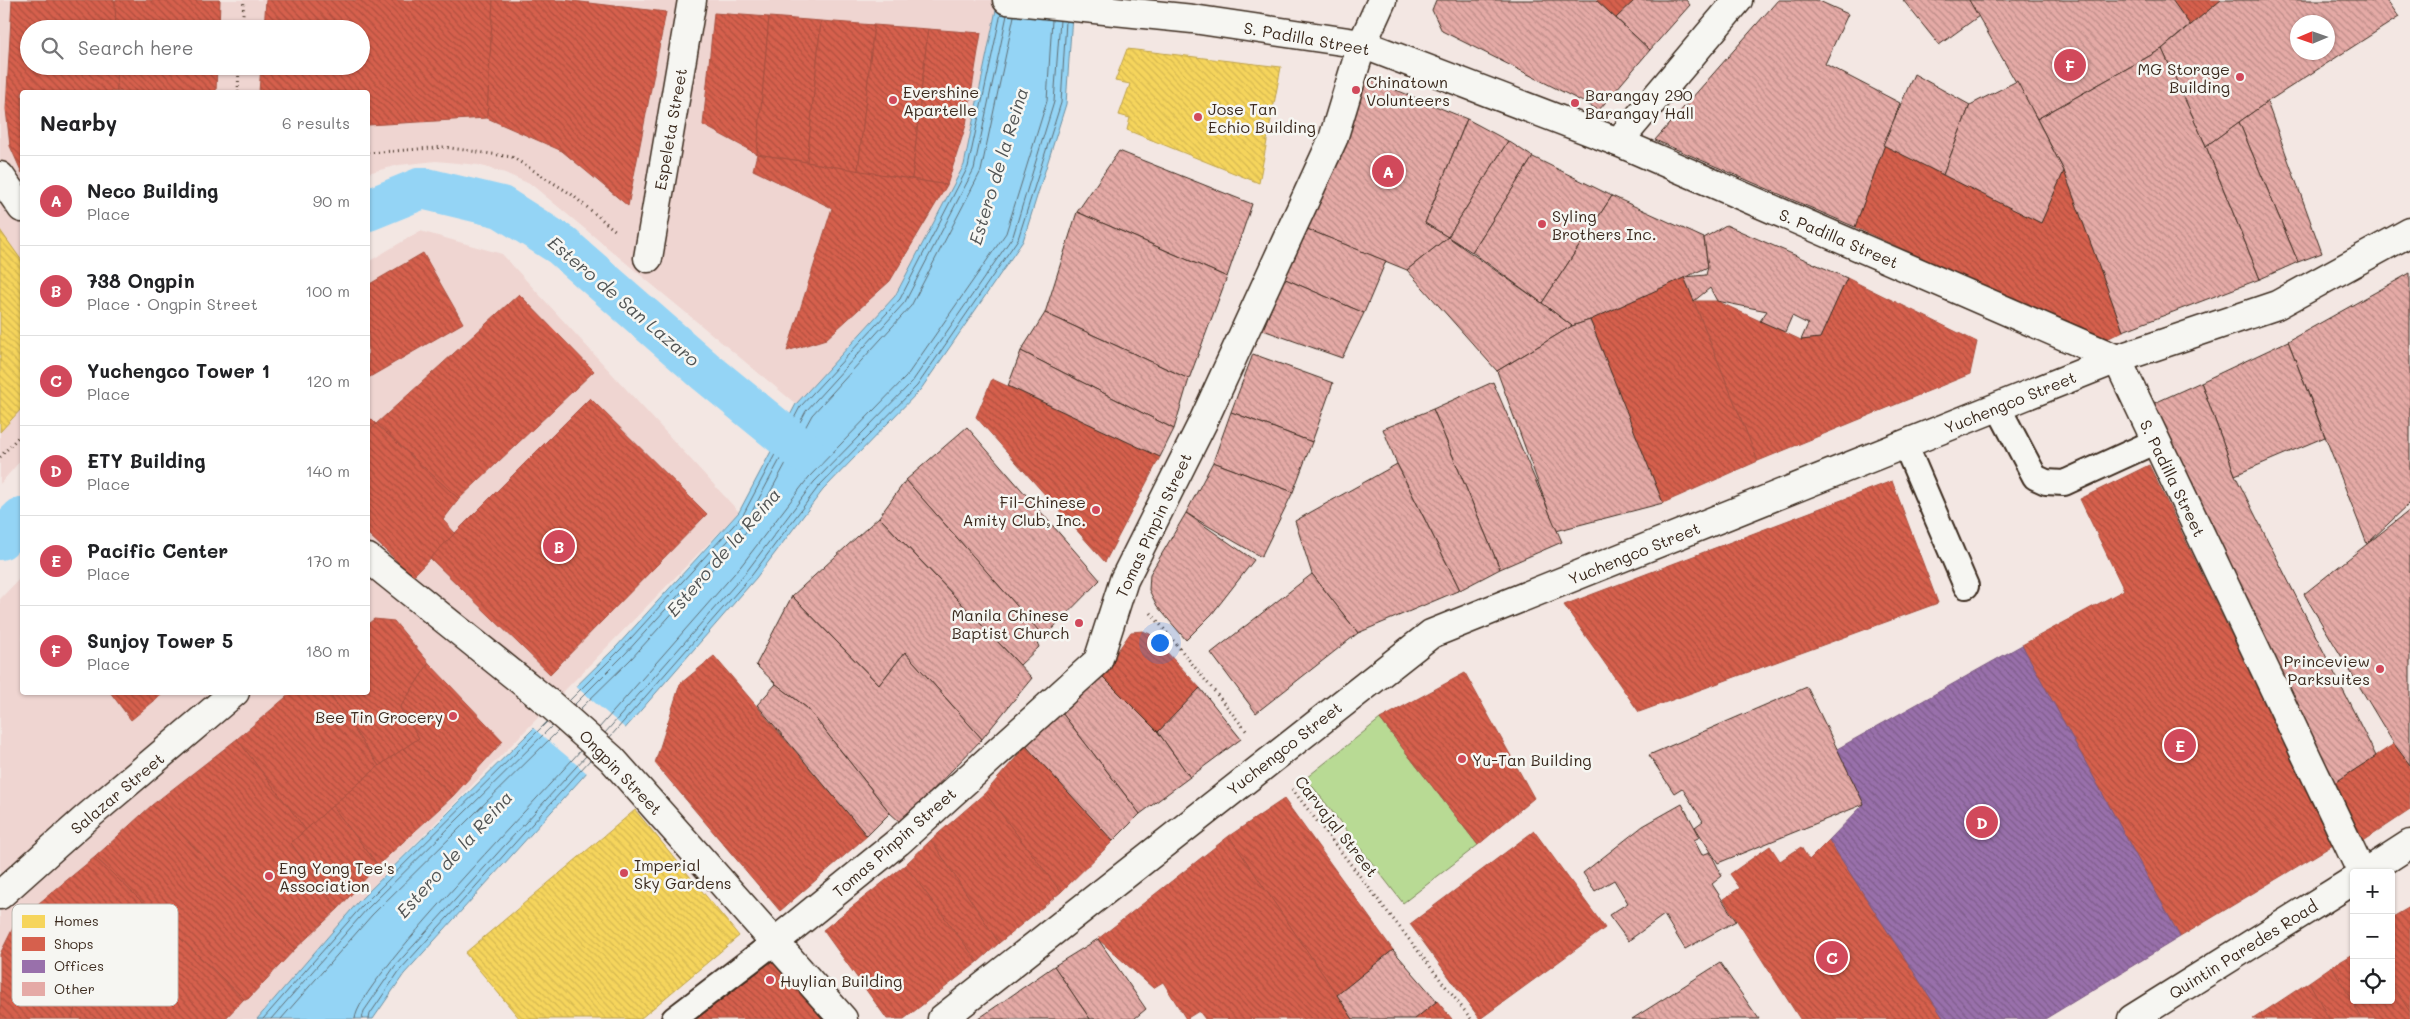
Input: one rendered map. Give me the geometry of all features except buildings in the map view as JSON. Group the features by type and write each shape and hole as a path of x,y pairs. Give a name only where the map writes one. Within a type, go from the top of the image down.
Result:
{"street":[{"name":"Espeleta Street","path":"648,258 692,0"},
{"name":"S. Padilla Street","path":"1007,0 1076,8 1193,10 1362,44 1618,142 2117,359 2361,869"},
{"name":"Tomas Pinpin Street","path":"776,941 898,842 1098,660 1124,580 1203,422 1332,139 1362,44 1382,0"},
{"path":"1618,142 1738,0"},
{"path":"0,176 20,205"},
{"name":"Yuchengco Street","path":"942,1019 1431,634 2117,359 2277,305 2410,232"},
{"name":"Ongpin Street","path":"372,569 550,704 612,759 776,941 843,1019"},
{"name":"Salazar Street","path":"0,895 85,819 231,695"},
{"path":"2369,869 2410,844"},
{"name":"Quintin Paredes Road","path":"2132,1019 2350,883"}],"lane":[{"path":"1998,407 2035,477 2046,482 2064,483 2156,441"},
{"path":"1905,444 1966,586"},
{"path":"674,1019 776,941"}],"path":[{"path":"243,20 244,0"},
{"path":"238,90 239,75"},
{"path":"370,153 444,147 512,157 571,194 648,258"},
{"path":"0,457 20,435"},
{"name":"Carvajal Street","path":"1124,580 1270,759 1471,1019"}],"shaded area":[{"path":"0,0 998,0 964,165 895,296 796,404 532,185 505,173 478,165 436,161 399,165 370,172 370,90 20,90 20,461 0,484"},
{"path":"420,231 502,254 739,512 358,902 257,1019 0,1019 0,599 20,578 20,695 370,695 370,261"}],"green space":[{"path":"1380,719 1478,845 1403,903 1306,778"}],"water":[{"name":"Estero de la Reina","path":"998,0 1073,0 1066,104 1023,241 921,389 823,490 756,578 581,779 404,974 373,1019 257,1019 358,902 617,646 739,512 796,404 895,296 964,165"}],"pier":[{"path":"574,685 626,729 588,774 532,727"}],"waterway":[{"name":"Estero de San Lazaro","path":"370,209 422,188 501,207 561,245 705,371 804,452"},
{"name":"Estero de San Lazaro","path":"0,539 20,520"}],"place":[{"name":"Sunjoy Tower 5","path":"2070,65"},
{"name":"MG Storage Building","path":"2240,77"},
{"name":"Chinatown Volunteers","path":"1356,90"},
{"name":"Evershine Apartelle","path":"893,100"},
{"name":"Barangay 290 Barangay Hall","path":"1575,103"},
{"name":"Jose Tan Echio Building","path":"1198,117"},
{"name":"Neco Building","path":"1388,171"},
{"name":"Syling Brothers Inc.","path":"1542,224"},
{"name":"Fil-Chinese Amity Club, Inc.","path":"1096,510"},
{"name":"738 Ongpin","path":"559,546"},
{"name":"Manila Chinese Baptist Church","path":"1079,623"},
{"name":"Princeview Parksuites","path":"2380,669"},
{"name":"Bee Tin Grocery","path":"453,716"},
{"name":"Pacific Center","path":"2180,745"},
{"name":"Yu-Tan Building","path":"1462,759"},
{"name":"ETY Building","path":"1982,822"},
{"name":"Imperial Sky Gardens","path":"624,873"},
{"name":"Eng Yong Tee's Association","path":"269,876"},
{"name":"Yuchengco Tower 1","path":"1832,957"},
{"name":"Huylian Building","path":"770,980"}]}
